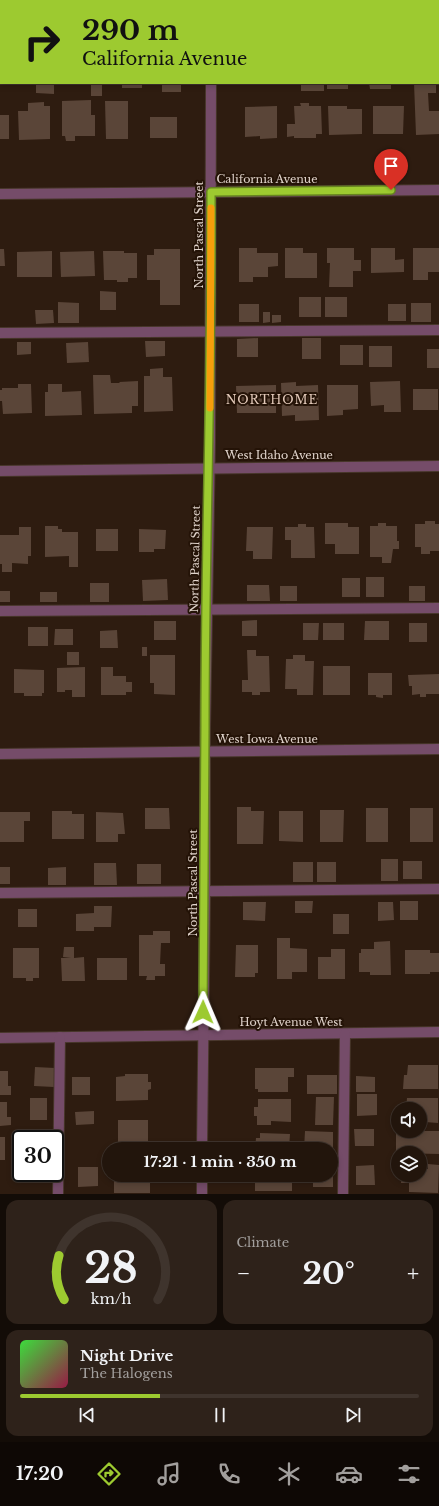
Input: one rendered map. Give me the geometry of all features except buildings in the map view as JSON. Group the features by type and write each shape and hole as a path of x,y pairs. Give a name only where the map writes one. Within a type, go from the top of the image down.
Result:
{"street":[{"name":"North Pascal Street","path":"202,1142 206,611 209,468 211,84"},
{"name":"California Avenue","path":"0,194 439,190"},
{"path":"0,333 439,330"},
{"name":"West Idaho Avenue","path":"0,471 439,466"},
{"path":"0,611 206,611 439,608"},
{"name":"West Iowa Avenue","path":"0,754 439,749"},
{"path":"0,893 439,889"},
{"name":"Hoyt Avenue West","path":"0,1038 439,1032"},
{"path":"343,1194 345,1034"},
{"path":"58,1194 60,1037"},
{"path":"202,1182 202,1194"}],"slow traffic":[{"path":"210,408 211,208"}],"district":[{"name":"NORTHOME","path":"272,399"}],"route":[{"path":"203,1012 205,728 210,444 211,192 391,190"}]}
